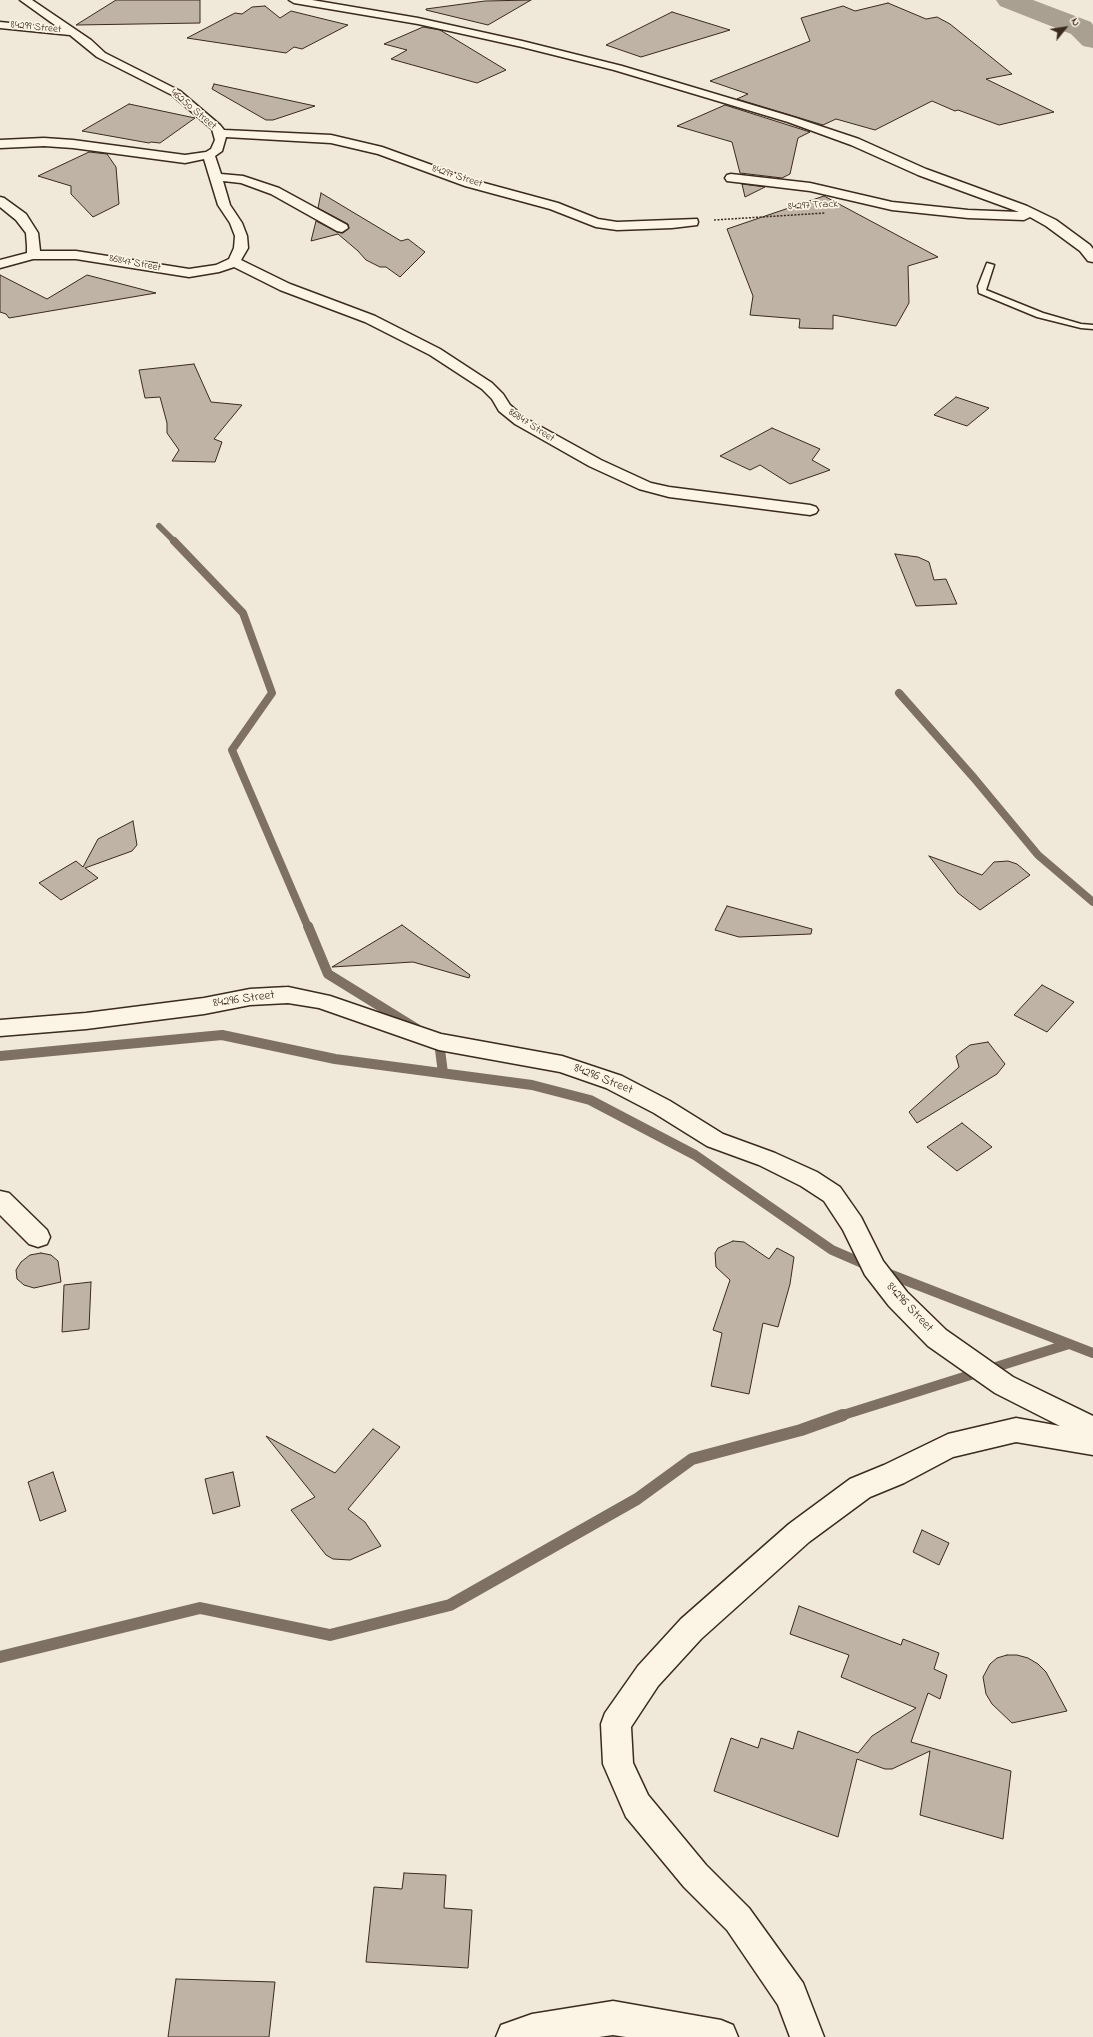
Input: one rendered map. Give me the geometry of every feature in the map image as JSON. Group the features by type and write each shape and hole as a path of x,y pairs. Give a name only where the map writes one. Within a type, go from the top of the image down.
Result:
{"street":[{"name":"46250 Street","path":"25,0 87,42 101,55 176,93 212,124 220,133 219,147 209,155"},
{"path":"294,0 418,21 618,68 792,120 855,142 922,172 1007,202 1040,217 1085,248 1093,258"},
{"name":"84299 Street","path":"0,25 71,32"},
{"name":"84297 Street","path":"220,133 300,136 331,139 357,144 382,151 469,183 515,194 554,206 596,223 617,226 692,222"},
{"path":"0,144 44,142 73,144 185,160 209,155 224,205 236,223 241,236 241,248 234,262"},
{"path":"216,177 243,180 275,190 342,228"},
{"path":"731,178 810,187 892,206 968,214 1040,217"},
{"path":"0,201 21,217 32,232 34,246 33,256 0,264"},
{"name":"86847 Street","path":"33,256 76,255 189,273 219,268 234,262 285,287 370,319 435,352 487,386 498,397 504,408 520,421 595,463 645,486 669,492 810,510"},
{"name":"84296 Street","path":"0,1028 86,1021 204,1006 250,997 288,995 322,1000 439,1042 562,1064 614,1082 662,1107 716,1140 767,1159 810,1179 832,1194 852,1224 874,1268 898,1299 938,1338 1004,1385 1093,1429"},
{"path":"0,1200 38,1237"},
{"path":"807,2037 791,1995 738,1919 695,1876 637,1806 618,1764 616,1724 648,1676 691,1629 799,1533 860,1488 894,1474 948,1446 1016,1430 1093,1443"},
{"path":"513,2037 532,2031 613,2018 721,2037"}],"lane":[{"path":"990,265 982,286 982,291 1046,317 1081,326 1093,327"}],"path":[{"name":"84297 Track","path":"692,222 826,213"}],"building":[{"path":"116,0 200,0 200,23 76,25"},
{"path":"531,0 488,25 426,10 485,1"},
{"path":"888,3 926,19 937,17 950,24 1012,74 986,79 1054,112 999,125 958,110 955,111 932,101 875,130 836,119 823,125 737,99 748,94 710,81 810,41 801,18 843,6 855,11"},
{"path":"265,6 280,18 291,11 348,25 302,49 294,47 286,53 187,38 235,13 242,14 252,7"},
{"path":"672,12 730,30 641,57 606,45"},
{"path":"423,27 440,30 506,70 477,83 391,59 407,50 384,44"},
{"path":"214,84 315,106 273,120 266,120 212,89"},
{"path":"129,104 195,118 160,143 149,143 82,131"},
{"path":"725,105 810,132 798,138 790,174 782,178 740,173 732,142 677,126"},
{"path":"89,152 107,154 116,167 119,204 93,217 71,194 71,186 38,176"},
{"path":"742,184 765,187 745,197"},
{"path":"321,193 401,241 408,239 425,252 400,277 386,267 380,267 366,260 338,234 311,241 316,221 337,232 343,233 349,228 348,224 318,208"},
{"path":"824,196 938,257 908,266 909,303 896,326 833,315 833,329 799,328 800,319 750,315 753,296 727,229"},
{"path":"0,275 47,299 87,275 156,293 9,318 6,314 0,312"},
{"path":"194,364 211,402 242,405 214,439 222,442 215,462 172,461 179,450 167,433 167,423 160,397 145,398 139,370"},
{"path":"956,397 989,408 967,426 934,415"},
{"path":"772,428 820,449 812,460 830,470 790,484 760,465 750,470 720,456"},
{"path":"895,554 918,557 929,562 934,580 946,579 957,604 916,606"},
{"path":"133,821 137,845 132,851 85,868 98,878 61,900 39,883 76,861 83,867 98,839"},
{"path":"929,856 982,875 994,862 1008,861 1017,864 1030,875 980,910 958,893"},
{"path":"727,906 812,929 811,934 739,937 715,930"},
{"path":"402,925 470,975 469,978 413,962 332,967"},
{"path":"1042,985 1074,1002 1047,1032 1014,1015"},
{"path":"988,1042 1005,1064 997,1074 917,1123 909,1112 959,1067 956,1056 970,1045"},
{"path":"962,1123 992,1147 957,1171 927,1147"},
{"path":"733,1241 744,1242 769,1259 777,1248 794,1257 790,1284 778,1327 763,1323 749,1394 711,1386 722,1333 713,1330 730,1280 716,1267 715,1253 718,1248"},
{"path":"41,1253 51,1255 58,1261 61,1282 34,1288 24,1285 17,1279 16,1270 21,1262 30,1255"},
{"path":"91,1282 89,1329 62,1332 64,1285"},
{"path":"373,1429 400,1447 348,1509 365,1522 381,1546 350,1560 333,1559 326,1555 291,1510 315,1497 266,1436 335,1473"},
{"path":"53,1472 66,1511 40,1521 28,1482"},
{"path":"233,1472 240,1506 213,1514 205,1479"},
{"path":"922,1530 949,1543 939,1565 913,1552"},
{"path":"799,1606 901,1645 903,1639 939,1653 934,1669 947,1675 940,1699 928,1693 911,1742 1011,1771 1003,1839 920,1815 930,1751 892,1769 885,1769 857,1759 838,1837 714,1791 731,1738 758,1748 761,1738 793,1749 798,1731 858,1753 872,1736 916,1708 841,1677 849,1655 790,1634"},
{"path":"1007,1655 1017,1655 1028,1658 1038,1664 1046,1672 1067,1711 1012,1723 992,1704 986,1694 983,1677 990,1664 997,1658"},
{"path":"404,1873 446,1875 444,1908 472,1910 468,1968 366,1962 374,1887 402,1889"},
{"path":"176,1979 275,1982 269,2037 168,2037"}],"waterway":[{"path":"1009,0 1081,28 1093,40"},
{"path":"159,526 174,541"},
{"path":"174,541 243,613 272,693 232,750 308,927"},
{"path":"899,693 974,778 1038,855 1093,902"},
{"path":"308,926 328,974 417,1029"},
{"path":"0,1056 222,1035 335,1059 532,1085 590,1100 695,1155 832,1250 869,1266"},
{"path":"437,1041 439,1042 443,1073"},
{"path":"884,1272 1093,1353"},
{"path":"842,1415 1069,1344"},
{"path":"0,1657 200,1608 330,1635 450,1605 637,1499 692,1459 801,1430 842,1415"}]}
